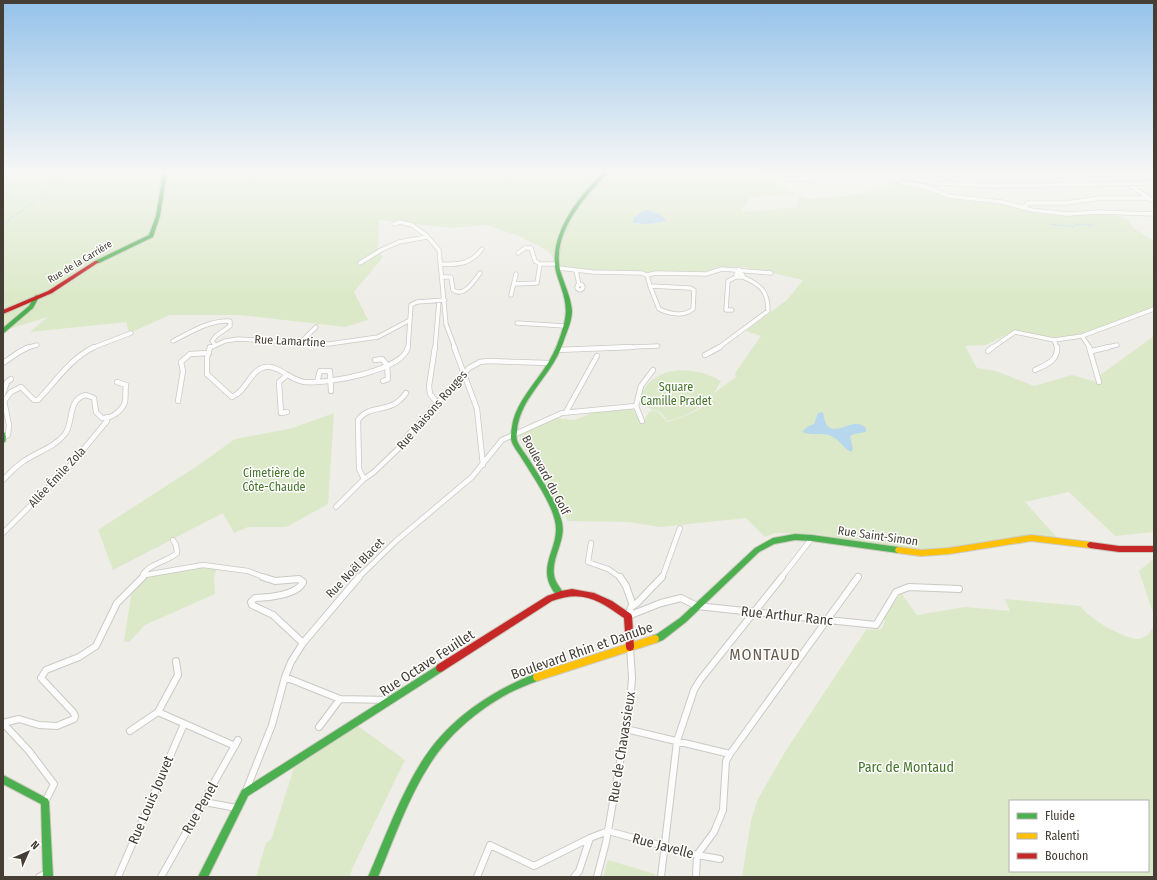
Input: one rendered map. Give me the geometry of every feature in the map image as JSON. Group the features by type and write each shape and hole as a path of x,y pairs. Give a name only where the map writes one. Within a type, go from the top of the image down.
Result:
{"street":[{"name":"Rue de la Carrière","path":"3,312 56,289 100,260 150,236 155,230 159,214"},
{"path":"513,434 514,423 517,415 550,363 557,350 565,326 569,310 555,253 558,242 573,214"},
{"path":"394,224 403,222 411,223 439,250 446,324 449,336 477,409 483,465"},
{"path":"360,263 372,254 406,240 421,240 427,237"},
{"path":"518,253 525,248 532,248 535,261 540,264 576,270 641,273 647,276 656,273 706,274 722,269 743,275 743,278 760,285 765,291 768,311 713,352 705,355"},
{"path":"441,264 466,264 480,253 482,249"},
{"path":"514,284 537,283 540,264"},
{"path":"576,270 579,285"},
{"path":"442,277 451,277 453,280 452,288 454,291 458,292 468,289 480,273"},
{"path":"732,310 726,310 728,281 738,273 771,273"},
{"path":"511,295 516,274"},
{"path":"647,276 650,286 659,309 661,311 686,314 693,308 694,290 690,288 650,286"},
{"path":"3,330 31,307 37,298"},
{"path":"178,401 183,371 181,362 190,354 209,353 207,374 232,397 243,391 257,372 265,367 275,368 286,376 305,382 317,382 358,375 387,366 406,354 411,305 417,302 444,300"},
{"path":"437,403 430,394 429,386 436,341 439,301"},
{"path":"988,351 1003,339 1016,332 1054,340 1082,336 1153,310"},
{"path":"173,341 214,322 224,320 230,321 230,326 216,336 212,341 215,345"},
{"name":"Rue Lamartine","path":"209,353 210,347 225,341 238,339 329,344 378,337 410,320"},
{"path":"517,323 565,326"},
{"path":"300,343 316,327"},
{"path":"3,437 8,435 9,425 3,399 11,392 21,386 34,400 38,400 58,375 79,355 103,342 131,333"},
{"path":"1082,336 1089,343 1092,351 1098,382"},
{"path":"1035,370 1053,361 1057,354 1058,347 1054,340"},
{"path":"3,363 18,351 28,346 37,345"},
{"path":"1092,351 1117,345"},
{"path":"557,350 658,346"},
{"path":"566,412 597,356"},
{"path":"374,360 382,359 387,366 388,379 383,381"},
{"name":"Rue Maisons Rouges","path":"336,507 364,479 374,472 398,449 464,373 475,364 488,361 550,363"},
{"path":"317,382 318,372 322,370 330,371 332,391"},
{"path":"642,421 636,406 637,393 643,380 653,370"},
{"path":"286,376 279,382 281,413 287,412"},
{"path":"3,394 7,382 11,379"},
{"path":"3,480 18,465 47,448 62,436 69,427 75,401 79,398 91,395 94,398 98,415 102,417 108,417 116,413 124,406 126,385 118,382"},
{"path":"364,479 359,470 358,420 365,412 390,407 396,404 406,393"},
{"name":"Rue Noël Blacet","path":"203,877 245,793 272,725 285,677 291,662 303,643 336,602 396,541 472,477 502,440 566,412 636,406"},
{"name":"Allée Émile Zola","path":"3,533 68,468 107,421 108,417"},
{"name":"Boulevard du Golf","path":"513,434 514,440 554,510 560,526 559,540 550,570 551,580 560,594"},
{"path":"628,616 630,607 633,606 662,578 680,528"},
{"name":"Rue Saint-Simon","path":"697,606 757,550 773,541 796,537 920,553 949,551 1031,538 1119,549 1154,549"},
{"path":"661,877 677,741 694,690 812,538"},
{"path":"145,575 143,574 144,571 168,560 177,553 176,545 173,540"},
{"path":"591,543 588,562 614,570 619,574 624,580 633,606"},
{"path":"39,877 48,874 45,802 54,784 29,752 3,723 19,719 39,725 57,726 74,719 74,712 48,687 41,676 46,670 79,657 96,646 117,603 145,575 173,569 203,566 248,572 275,581 299,579 302,582 302,585 294,590 273,598 255,598 251,602 252,605 273,615 303,643"},
{"path":"696,877 697,855 714,832 723,810 726,761 858,576"},
{"name":"Rue Arthur Ranc","path":"697,606 876,625 896,592 909,587 959,590"},
{"name":"Rue Octave Feuillet","path":"245,793 550,598 560,594 583,592 604,599 628,616"},
{"path":"628,616 661,603 681,598 697,606"},
{"name":"Boulevard Rhin et Danube","path":"373,877 402,808 428,760 454,729 473,713 497,696 522,682 660,637 697,606"},
{"name":"Rue de Chavassieux","path":"597,877 608,832 626,729 632,678 628,616"},
{"path":"130,731 158,712 178,675 176,661"},
{"path":"285,677 340,699 391,700"},
{"path":"319,727 340,699"},
{"path":"158,712 184,724"},
{"name":"Rue Penel","path":"161,877 237,743 184,724"},
{"name":"Rue Louis Jouvet","path":"118,877 184,724"},
{"path":"626,729 730,754"},
{"path":"3,779 45,802"},
{"path":"204,802 237,808"},
{"path":"477,877 490,845 534,866 590,838 608,832"},
{"name":"Rue Javelle","path":"608,832 697,855 720,859"},
{"path":"574,877 579,872 590,838"}],"green space":[{"name":"Square Camille Pradet","path":"3,214 638,214 633,220 635,224 667,220 656,214 1113,215 1127,219 1134,229 1149,238 1154,239 1154,308 1083,335 1048,338 1016,330 986,345 965,346 977,368 996,371 1034,386 1072,375 1100,383 1099,376 1154,336 1154,532 1115,536 1069,492 1025,502 1060,541 982,542 921,553 818,534 775,533 765,537 746,518 660,527 628,522 568,521 521,442 519,435 557,418 574,420 598,411 633,409 640,420 644,421 649,413 655,411 658,412 667,422 693,412 667,421 661,413 657,411 652,410 639,399 645,388 654,379 675,371 687,370 699,372 721,381 714,393 736,377 735,373 761,336 746,331 788,299 803,280 745,267 719,267 702,272 589,270 560,266 547,250 519,236 486,225 452,228 379,220 378,251 383,257 354,292 368,320 345,327 240,315 170,315 129,333 126,322 30,332 48,317 3,331","holes":["713,394 704,405 693,412 703,405"]},
{"name":"Cimetière de Côte-Chaude","path":"334,413 328,504 286,527 248,527 234,533 223,513 113,570 98,530 197,466 235,439 293,428"},
{"path":"1154,560 1154,616 1139,571"},
{"path":"202,568 217,569 214,576 215,594 145,625 129,642 124,641 131,596 134,590 142,582 143,578 179,570"},
{"name":"Parc de Montaud","path":"901,593 917,615 965,607 1010,611 1005,599 1080,606 1106,627 1130,638 1136,639 1148,635 1154,626 1154,877 742,877 751,820 758,799 785,752 866,630 882,629 885,620 883,619"},
{"path":"358,726 405,760 352,869 350,877 256,877 266,843 271,840 294,768"},
{"path":"608,860 655,874 655,877 603,877"}],"water":[{"path":"639,214 658,214 667,221 647,224 633,223 635,217"},
{"path":"823,412 825,421 830,428 834,429 860,424 866,428 866,432 850,436 853,449 851,452 831,436 802,432 807,427 814,424 818,413"}],"waterway":[{"path":"3,224 17,214"},
{"path":"1050,224 1073,227 1076,224 1094,225"}],"traffic: fast":[{"path":"97,262 151,236 158,214"},
{"path":"560,594 550,575 550,569 560,534 558,519 548,496 514,440 518,414 530,392 552,361 558,349 568,319 569,305 557,264 557,252 560,239 572,214"},
{"path":"3,331 31,307 37,297"},
{"path":"3,435 3,440"},
{"path":"655,639 683,620 757,550 773,541 795,537 812,538 898,550"},
{"path":"203,877 245,793 440,668"},
{"path":"373,877 412,789 427,761 437,748 461,722 476,710 506,691 537,677"},
{"path":"3,779 45,802 48,877"}],"traffic: slow":[{"path":"898,550 921,553 949,551 1031,538 1090,545"},
{"path":"537,677 655,639"}],"traffic: jam":[{"path":"3,312 50,292 97,262"},
{"path":"1090,545 1119,549 1154,549"},
{"path":"440,668 550,598 572,592 591,595 609,603 628,616 630,647"}],"district":[{"name":"MONTAUD","path":"765,654"}]}
